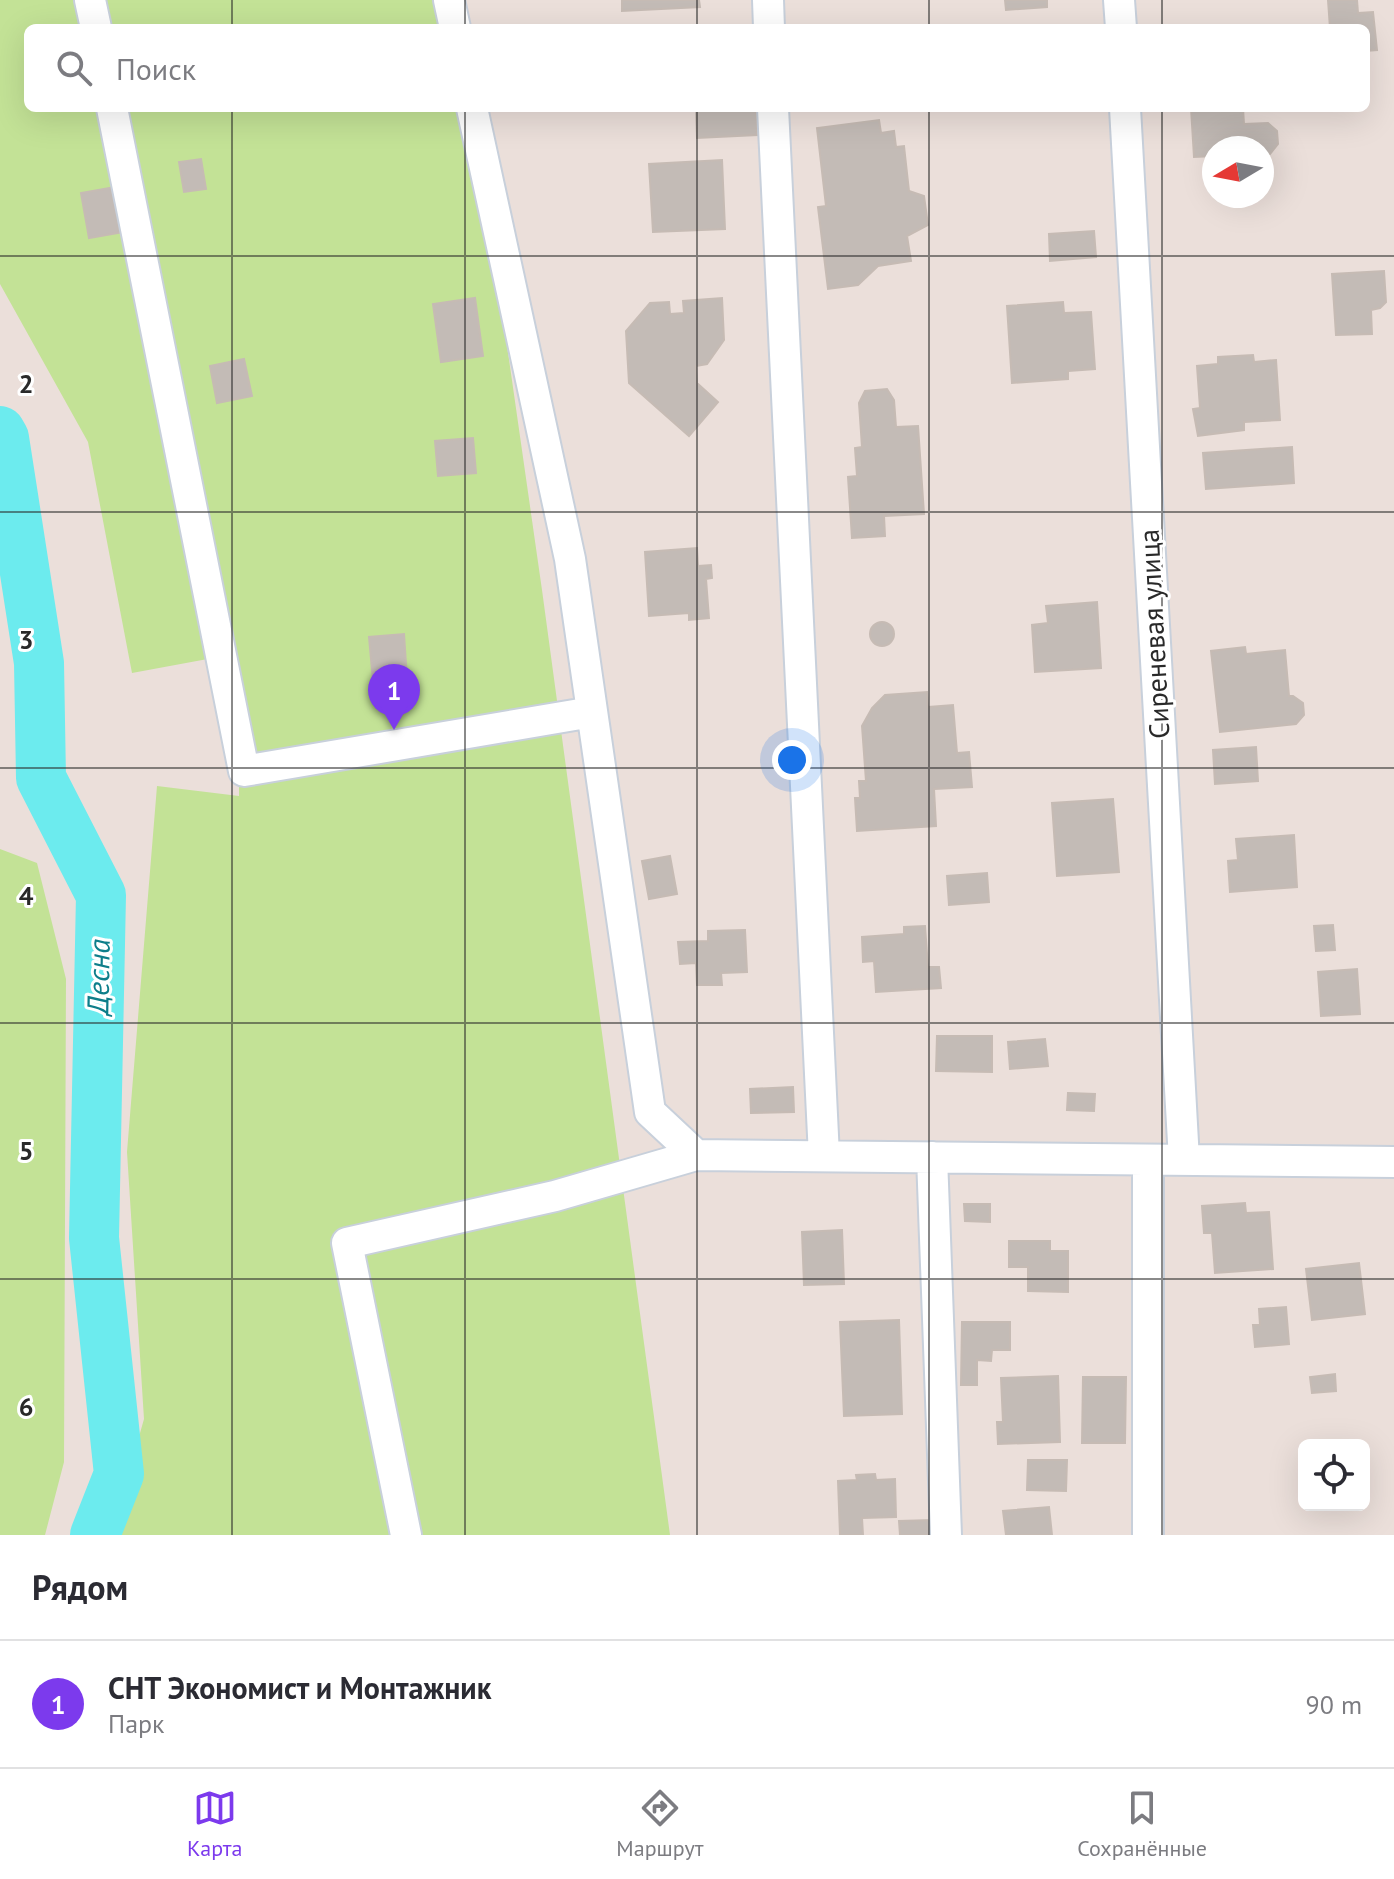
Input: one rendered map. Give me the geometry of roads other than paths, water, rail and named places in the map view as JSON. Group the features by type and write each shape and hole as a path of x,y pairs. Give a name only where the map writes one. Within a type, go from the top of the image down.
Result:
{"street":[{"path":"90,0 95,24"},
{"path":"449,0 454,24"},
{"path":"768,0 769,24"},
{"path":"1119,0 1121,24"},
{"path":"113,112 244,771 592,712"},
{"path":"473,112 570,559 650,1112 696,1155"},
{"path":"773,112 824,1156"},
{"name":"Сиреневая улица","path":"1125,112 1184,1160"},
{"path":"406,1535 347,1243 555,1196 696,1155 1394,1162"},
{"path":"932,1157 946,1535"},
{"path":"1148,1160 1148,1535"}],"waterway":[{"name":"Десна","path":"0,431 4,438 39,663 41,778 101,895 94,1238 119,1474 95,1535"}],"place":[{"name":"СНТ Экономист и Монтажник","path":"394,730"}]}
